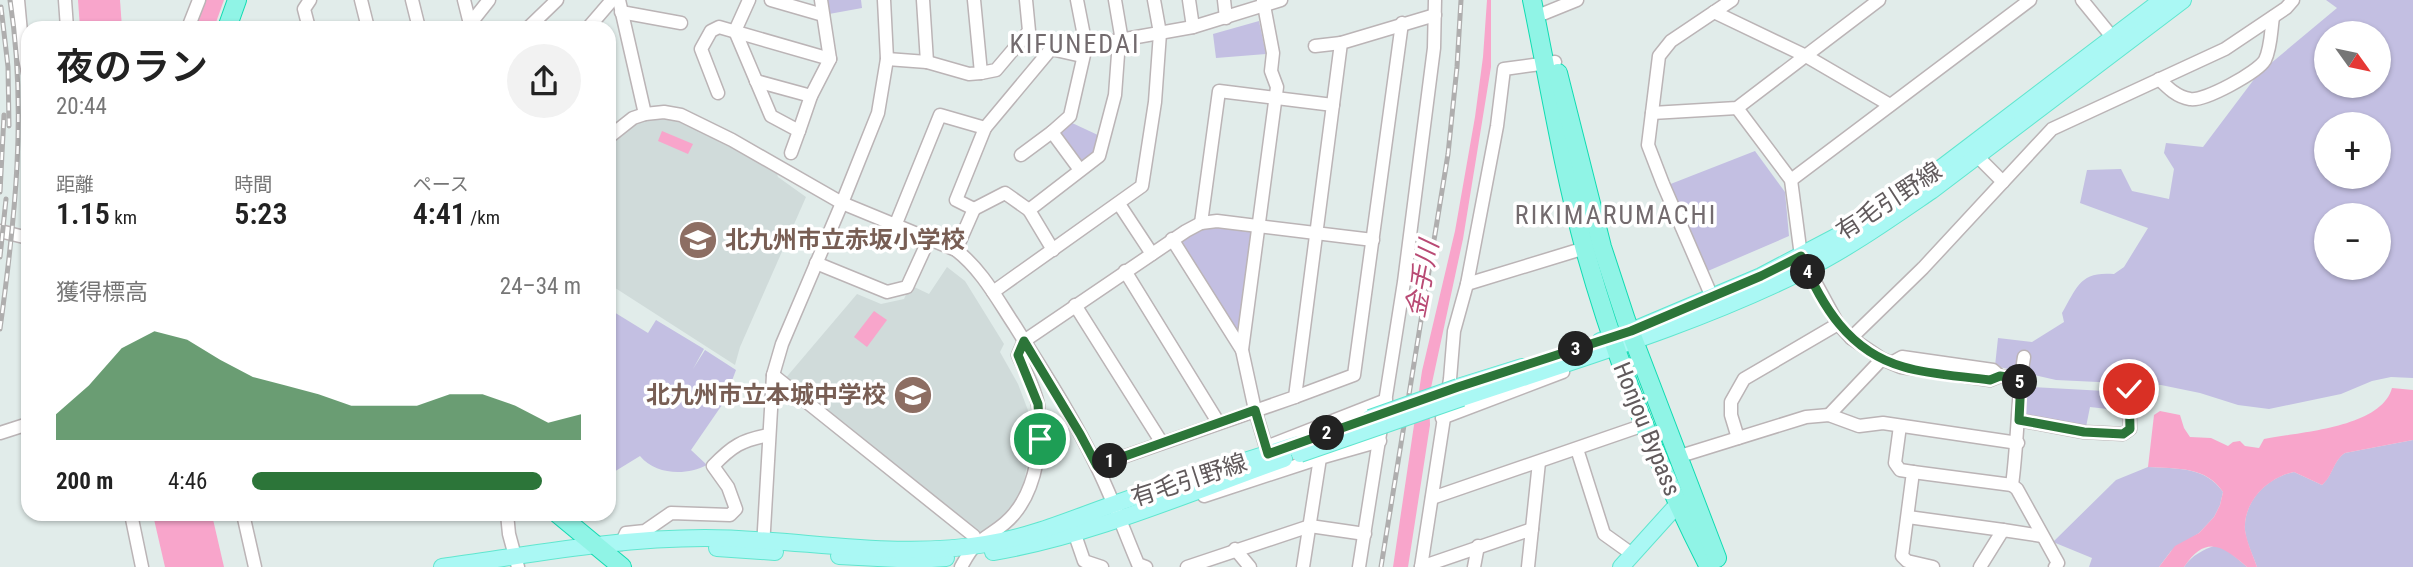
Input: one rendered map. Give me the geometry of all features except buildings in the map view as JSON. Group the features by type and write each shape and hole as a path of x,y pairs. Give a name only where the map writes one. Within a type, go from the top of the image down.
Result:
{"highway":[{"path":"230,21 237,0"},
{"name":"Honjou Bypass","path":"1539,8 1585,248 1613,343 1677,505 1709,567"},
{"name":"Honjou Bypass","path":"1550,63 1602,247 1677,457 1721,567"},
{"path":"568,521 613,553"}],"main road":[{"name":"有毛引野線","path":"2117,42 2162,0"},
{"name":"有毛引野線","path":"968,556 1041,530 1116,511 1460,393 1716,311 1804,262 1972,152 2117,42 2183,0"},
{"name":"有毛引野線","path":"1633,337 1712,297 1761,276 1804,262"},
{"name":"有毛引野線","path":"1460,393 1584,357 1613,343"},
{"name":"有毛引野線","path":"442,567 518,564 613,553 763,545 933,548 968,556 1022,547 1074,532 1116,511 1267,450 1299,449"},
{"path":"1621,567 1677,505"}],"street":[{"path":"18,0 21,32"},
{"path":"65,0 66,21"},
{"path":"191,21 199,0"},
{"path":"307,21 304,9 310,0"},
{"path":"361,0 366,21"},
{"path":"412,0 417,21"},
{"path":"464,0 469,21"},
{"path":"474,21 489,0"},
{"path":"535,21 557,0"},
{"path":"594,21 612,0"},
{"path":"749,0 735,32 771,117 799,131"},
{"path":"771,0 823,15"},
{"path":"791,153 811,96 830,59 821,0"},
{"path":"763,545 773,375 782,344 878,113 887,59 884,0"},
{"path":"923,0 927,62"},
{"path":"974,0 981,73"},
{"path":"887,59 927,62 969,74 996,70 1029,31 1026,0"},
{"path":"1021,155 1070,116 1084,51 1077,0"},
{"path":"1029,210 1099,156 1115,95 1120,41 1115,0"},
{"path":"993,292 1142,186 1155,102 1160,33 1154,0"},
{"path":"1189,0 1193,27"},
{"path":"1224,0 1226,18"},
{"path":"974,209 956,200 985,128 1051,49 1084,51 1193,27 1226,18 1263,3 1281,0"},
{"path":"1359,567 1404,282 1434,48 1435,0"},
{"path":"1539,8 1577,0"},
{"path":"1712,297 1648,145 1659,56 1671,41 1732,0"},
{"path":"1652,113 1737,108 1879,0"},
{"path":"1791,180 2030,0"},
{"path":"2082,0 2117,42"},
{"path":"1851,338 1923,268 2052,129 2225,49 2293,0"},
{"path":"1242,350 1277,87 1271,71 1273,52 1263,3"},
{"path":"645,114 620,6 681,23"},
{"path":"1714,12 1806,56 1890,105"},
{"path":"1315,46 1341,43 1436,15"},
{"path":"2159,79 2175,94 2199,100 2260,68 2267,57 2273,17"},
{"path":"1097,466 1354,375 1402,23"},
{"path":"718,93 701,49 711,32 719,27 830,59"},
{"path":"1295,397 1341,43"},
{"path":"1532,529 1421,567 1450,379 1454,331 1467,284 1497,125 1504,69 1550,63"},
{"path":"756,81 811,96"},
{"path":"1201,223 1219,91 1333,105"},
{"path":"1737,108 1791,180 1804,262 1838,324 1851,338 1887,360"},
{"path":"616,131 633,118 645,114 672,113 698,121 842,203 956,250 970,261 993,292 1080,434 1097,466 1140,566"},
{"path":"895,226 940,115 985,128"},
{"path":"1052,132 1080,170"},
{"path":"1972,152 2003,182"},
{"path":"956,250 974,209 1004,192 1029,210 1053,250"},
{"path":"1119,204 1152,254"},
{"path":"968,556 1002,529 1017,511 1030,484 1040,439 1038,404 1018,355 1024,341 1172,239 1201,223 1217,221 1373,240"},
{"path":"0,231 21,236"},
{"path":"816,263 887,292 907,287 929,239"},
{"path":"1172,239 1242,350 1267,450 1386,400"},
{"path":"1467,284 1585,248"},
{"path":"1125,271 1218,422"},
{"path":"1075,305 1162,443"},
{"path":"1738,438 1731,415 1731,402 1744,379 1838,324"},
{"path":"1442,418 1562,372 1584,357"},
{"path":"1829,415 1887,360 1902,357 1993,370 2000,376 2021,379"},
{"path":"2012,485 2024,357"},
{"path":"773,375 974,536 968,556"},
{"path":"2019,420 2084,432 2123,434 2130,429 2129,389"},
{"path":"1677,457 1806,416 1829,415 1859,426 1884,423 2018,443"},
{"path":"1432,498 1644,425"},
{"path":"0,433 21,426"},
{"path":"1900,426 1895,463 1900,470 2012,485 2017,489 2058,563 2055,567"},
{"path":"613,553 626,533 645,530 671,513 730,515 736,509 728,487 713,466 732,446 769,435"},
{"path":"1116,511 1141,517 1380,441"},
{"path":"1577,449 1604,534 1632,554"},
{"path":"1303,567 1320,458"},
{"path":"1528,567 1539,462"},
{"path":"1913,472 1902,556 1907,561 1934,567"},
{"path":"1908,517 2042,536"},
{"path":"132,521 142,567"},
{"path":"244,521 254,567"},
{"path":"509,521 518,564"},
{"path":"1187,567 1310,526 1365,534"},
{"path":"1980,567 2003,530"},
{"path":"1074,532 1084,561 1102,567"},
{"path":"1474,567 1478,546"},
{"path":"1235,549 1250,567"}],"shaded area":[{"path":"78,0 120,0 122,21 80,21"},
{"path":"203,0 224,0 216,21 196,21"},
{"path":"826,0 861,0 862,8 829,14"},
{"path":"1487,0 1491,0 1491,67 1463,239 1429,397 1430,425 1408,567 1393,567 1422,371 1455,231 1475,117"},
{"path":"2326,0 2413,0 2413,378 2391,377 2372,381 2341,394 2269,409 2238,405 2161,385 2056,380 1995,366 1998,338 2032,342 2064,322 2062,313 2081,283 2094,275 2114,274 2124,267 2148,228 2080,203 2087,170 2121,169 2132,191 2169,199 2174,169 2164,153 2166,143 2203,147 2258,74 2314,27 2314,98 2391,98 2391,21 2321,21 2337,8"},
{"path":"1259,21 1266,54 1216,58 1213,34"},
{"name":"北九州市立赤坂小学校","path":"655,117 687,122 777,174 806,197 740,347 735,365 616,288 616,135 637,121"},
{"path":"1070,122 1100,136 1095,153 1079,165 1059,136 1060,129"},
{"path":"662,131 693,144 688,154 658,141"},
{"path":"1755,151 1785,192 1789,236 1701,274 1668,185"},
{"path":"1209,226 1253,230 1240,331 1234,331 1177,241"},
{"name":"北九州市立本城中学校","path":"947,267 965,281 1004,344 1000,352 1018,384 1029,413 1030,446 1023,488 1013,507 988,532 976,532 784,380 857,294 881,304 904,299 910,285 929,294"},
{"path":"874,311 887,320 867,347 854,337"},
{"path":"616,313 648,333 656,320 704,349 693,369 705,350 736,370 724,402 691,450 707,465 690,471 672,472 654,467 640,456 616,471"},
{"path":"2030,387 2123,392 2125,411 2090,407 2086,427 2025,416 2026,389"},
{"path":"2392,388 2413,390 2413,440 2345,453 2322,485 2294,472 2267,485 2253,501 2245,520 2246,535 2257,567 2247,567 2222,549 2207,547 2200,550 2184,567 2159,567 2175,546 2199,533 2214,517 2223,492 2208,477 2190,470 2148,467 2154,415 2160,411 2180,415 2190,437 2211,438 2228,446 2240,441 2245,446 2259,448 2264,439 2356,420 2385,401"},
{"path":"2413,440 2413,567 2257,567 2247,539 2245,519 2253,500 2267,485 2294,472 2322,485 2345,453"},
{"path":"2148,467 2199,473 2208,477 2223,492 2214,517 2199,533 2171,551 2159,567 2089,567 2092,558 2053,542 2116,480"},
{"path":"154,521 213,521 224,567 165,567"},
{"path":"2216,545 2226,549 2247,567 2184,567 2198,553"}],"railway":[{"path":"0,329 17,165 18,82 10,0"},
{"path":"1381,567 1448,154 1461,0"},
{"path":"1,7 8,67 9,126"},
{"path":"0,192 4,115"},
{"path":"0,257 6,199"}],"place":[{"name":"北九州市立赤坂小学校","path":"698,240"},
{"name":"北九州市立本城中学校","path":"913,395"}],"district":[{"name":"KIFUNEDAI","path":"1075,44"},
{"name":"RIKIMARUMACHI","path":"1616,215"}],"route":[{"path":"1040,439 1038,404 1018,355 1024,341 1097,466 1255,410 1268,454 1458,387 1631,331 1761,276 1801,256 1838,324 1851,338 1882,359 1901,367 1990,380 2000,376 2021,379 2019,420 2084,432 2123,434 2130,429 2129,389"}],"water label":[{"name":"金手川","path":"1422,279"}]}
